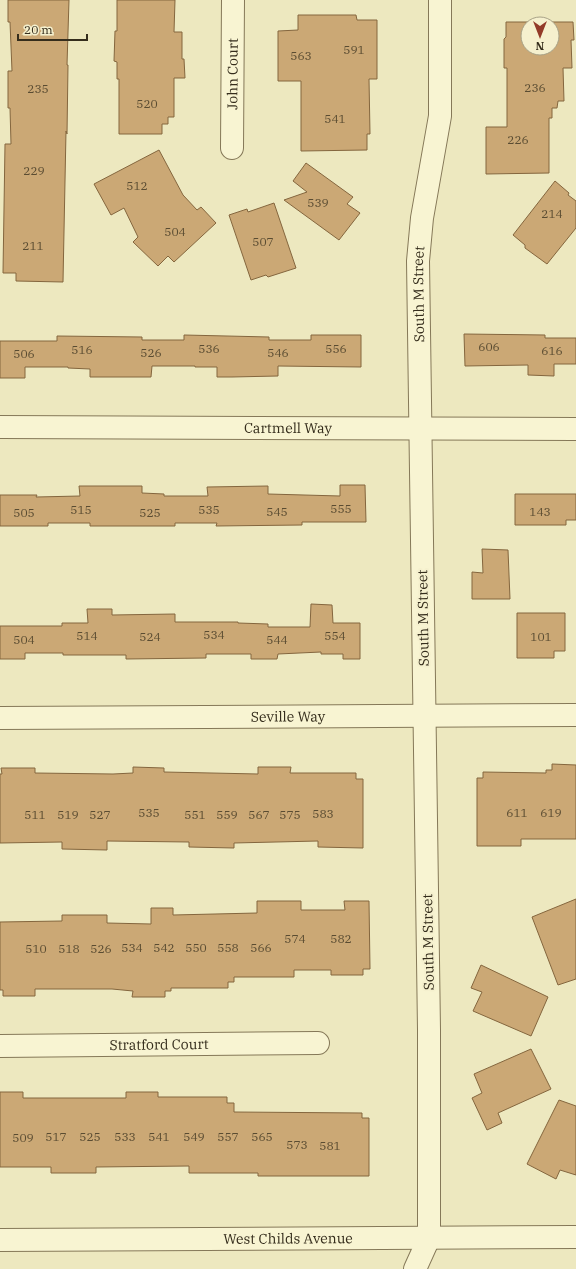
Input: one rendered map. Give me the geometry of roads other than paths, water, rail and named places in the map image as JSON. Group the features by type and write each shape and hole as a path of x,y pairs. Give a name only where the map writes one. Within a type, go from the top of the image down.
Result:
{"street":[{"name":"John Court","path":"232,148 233,0"},
{"name":"South M Street","path":"429,1238 429,1030 418,261 422,218 440,116 440,0"},
{"name":"Cartmell Way","path":"0,427 576,429"},
{"name":"Seville Way","path":"0,718 576,715"},
{"name":"Stratford Court","path":"0,1046 318,1043"},
{"name":"West Childs Avenue","path":"0,1240 576,1237"},
{"path":"415,1269 429,1238"}]}
